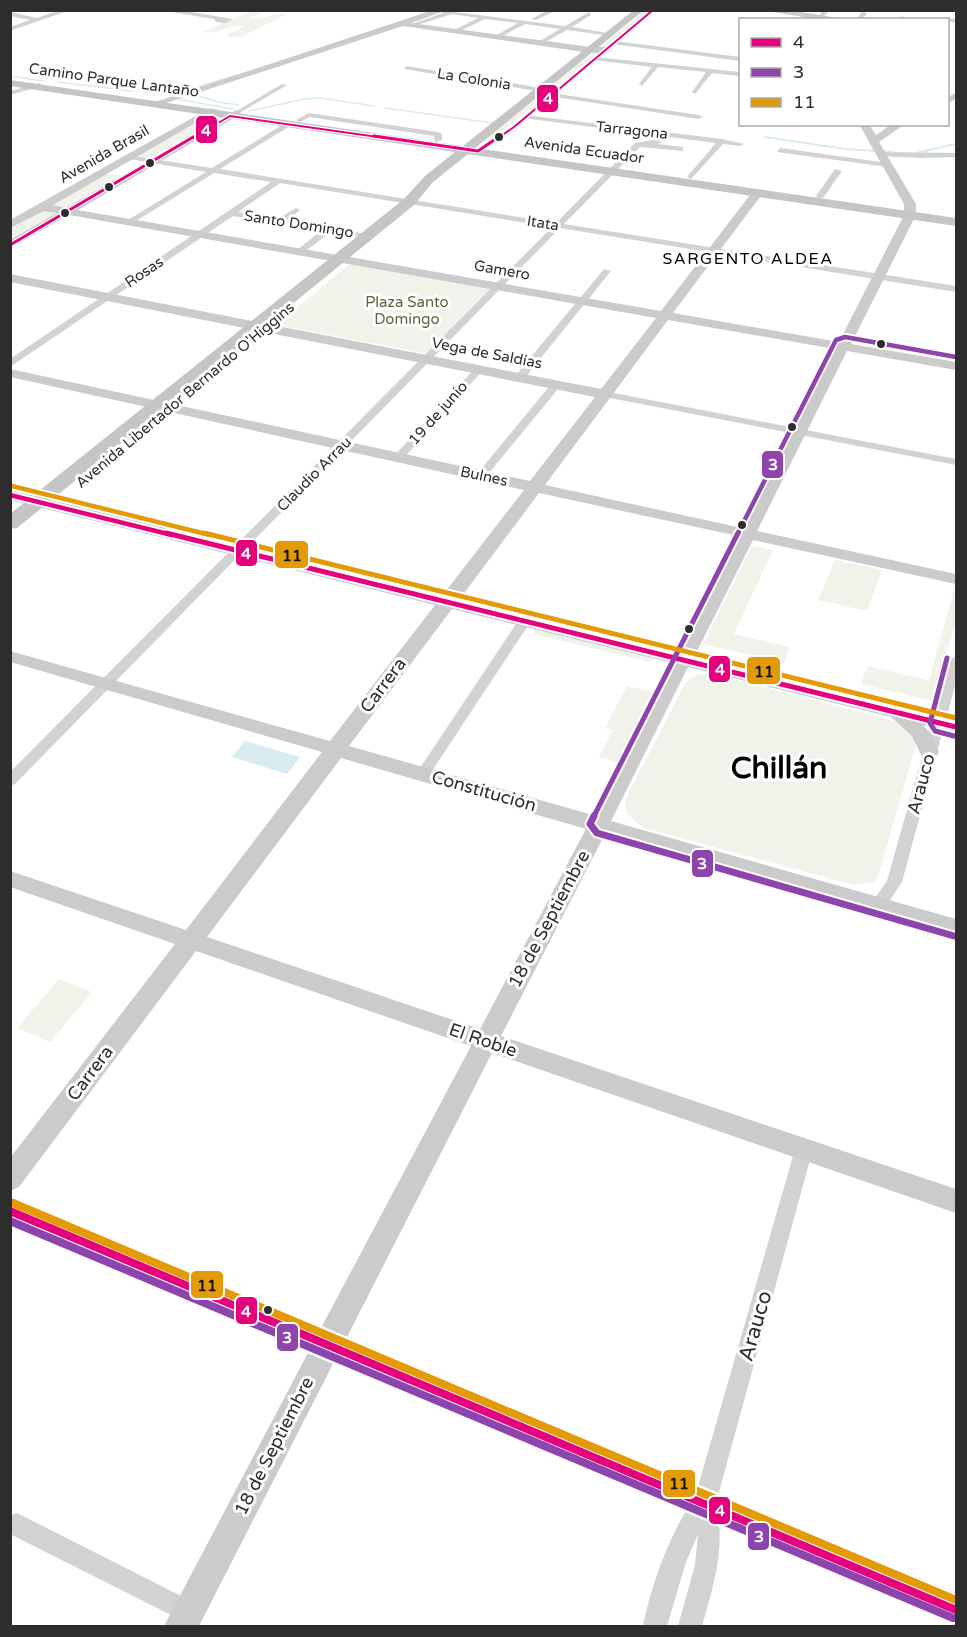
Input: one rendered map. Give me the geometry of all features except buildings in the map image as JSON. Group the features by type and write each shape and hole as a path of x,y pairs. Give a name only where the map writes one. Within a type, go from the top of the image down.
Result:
{"main road":[{"name":"Avenida Libertador Bernardo O'Higgins","path":"604,46 640,10"},
{"name":"Avenida Libertador Bernardo O'Higgins","path":"475,148 604,46 654,10"},
{"name":"Camino Parque Lantaño","path":"10,82 210,111"},
{"name":"Camino Parque Lantaño","path":"37,86 210,111"},
{"name":"Avenida Libertador Bernardo O'Higgins","path":"10,538 45,504 409,202 429,179 525,117 547,92"},
{"name":"Avenida Ecuador","path":"210,111 287,124 475,148 757,193 957,216"},
{"name":"Avenida Ecuador","path":"233,115 300,120 438,140 475,148"},
{"name":"Avenida Ecuador","path":"615,169 691,177 820,196 957,222"},
{"path":"757,193 774,189"},
{"name":"Avenida Libertador Bernardo O'Higgins","path":"10,524 45,504"}],"street":[{"path":"162,10 217,18"},
{"path":"493,18 511,10"},
{"path":"534,20 554,10"},
{"path":"765,10 791,14 823,14 838,18"},
{"path":"10,29 67,11"},
{"path":"160,102 401,24 449,11 565,26"},
{"path":"412,25 449,11"},
{"path":"860,18 864,13"},
{"path":"10,14 38,20"},
{"path":"503,14 565,26 604,46 657,65 739,74"},
{"path":"540,43 565,26 589,14"},
{"path":"456,31 484,17"},
{"path":"497,37 524,22"},
{"path":"401,24 540,43 604,46 739,59"},
{"path":"642,84 657,65"},
{"name":"La Colonia","path":"406,68 699,117"},
{"path":"695,92 710,71"},
{"path":"233,115 284,85"},
{"path":"10,93 37,86"},
{"name":"Avenida Brasil","path":"10,225 210,111"},
{"name":"Avenida Brasil","path":"10,245 233,115"},
{"path":"577,123 586,116"},
{"name":"Tarragona","path":"525,117 624,126 740,144"},
{"path":"131,222 287,124"},
{"path":"865,126 910,212"},
{"path":"880,154 899,126"},
{"name":"Claudio Arrau","path":"10,781 638,145 661,141 669,134"},
{"path":"691,177 722,141"},
{"path":"645,144 680,149"},
{"path":"780,150 921,156 957,155"},
{"name":"Itata","path":"129,157 957,289"},
{"path":"105,171 130,175"},
{"path":"820,196 838,171"},
{"name":"Rosas","path":"10,363 278,181"},
{"name":"Carrera","path":"10,1179 532,487 757,193"},
{"name":"Gamero","path":"42,207 300,252 346,255 499,287 957,366"},
{"path":"281,221 296,210"},
{"name":"18 de Septiembre","path":"185,1619 615,793 910,212"},
{"name":"Santo Domingo","path":"231,213 368,235"},
{"path":"316,227 331,216"},
{"path":"300,252 329,229"},
{"path":"520,377 608,271"},
{"name":"Vega de Saldías","path":"10,278 957,462"},
{"name":"19 de junio","path":"398,458 479,369"},
{"name":"Bulnes","path":"10,373 957,579"},
{"path":"481,476 557,384"},
{"path":"10,495 948,725"},
{"path":"423,774 525,621"},
{"name":"Constitución","path":"10,656 957,927"},
{"name":"Arauco","path":"878,905 894,882 929,752 948,725 957,660"},
{"path":"670,684 696,673 726,671"},
{"path":"892,711 921,733 929,752"},
{"path":"615,793 615,801 624,819 642,837"},
{"name":"El Roble","path":"10,879 957,1201"},
{"name":"Arauco","path":"655,1626 680,1544 692,1520 705,1503 804,1149"},
{"path":"10,1211 957,1610"},
{"name":"Arauco","path":"690,1626 711,1548 710,1519 705,1503"},
{"path":"17,1525 185,1619"}],"green space":[{"path":"252,11 266,11 249,18 287,14 239,38 226,36 244,26 208,33 202,32"},
{"path":"645,11 651,11 509,126 488,141 484,140"},
{"path":"207,115 226,118 153,160 133,157"},
{"path":"105,173 122,176 67,210 47,206"},
{"path":"42,209 62,212 11,243 10,227"},
{"name":"Plaza Santo Domingo","path":"352,262 496,287 429,354 276,325"},
{"path":"752,546 773,550 734,634 790,647 784,663 703,644"},
{"path":"835,560 882,570 867,611 818,600"},
{"path":"954,589 956,590 956,622 932,701 861,684 867,666 929,680"},
{"path":"535,629 653,658 650,662 533,634"},
{"path":"699,674 717,675 894,721 910,731 916,739 916,745 878,877 873,882 854,885 644,828 630,817 625,800 686,682"},
{"path":"627,686 652,692 617,762 599,757 613,730 605,728"},
{"path":"59,979 92,992 50,1042 17,1028"}],"shaded area":[{"path":"245,741 300,757 287,774 232,757"}],"waterway":[{"path":"184,91 237,75"},
{"path":"10,76 44,81"},
{"path":"58,82 131,91 163,84"},
{"path":"175,86 184,90"},
{"path":"194,94 217,102 239,105"},
{"path":"249,111 304,99 320,98 374,106"},
{"path":"177,99 233,109"},
{"path":"385,108 493,123"},
{"path":"770,138 765,137 845,149 894,152"},
{"path":"916,153 956,144"}],"transit line":[{"name":"4","path":"10,245 230,116 478,151 514,127 653,10"},
{"name":"3","path":"954,936 597,833 590,824 836,340 845,337 956,357"},
{"name":"11","path":"12,486 956,718"},
{"name":"4","path":"10,495 956,727"},
{"name":"3","path":"947,658 930,723 935,731 954,736"},
{"name":"11","path":"13,1203 956,1600"},
{"name":"4","path":"10,1211 956,1610"},
{"name":"3","path":"10,1221 953,1618"}],"district":[{"name":"SARGENTO ALDEA","path":"748,258"},
{"name":"Chillán","path":"779,768"}]}
